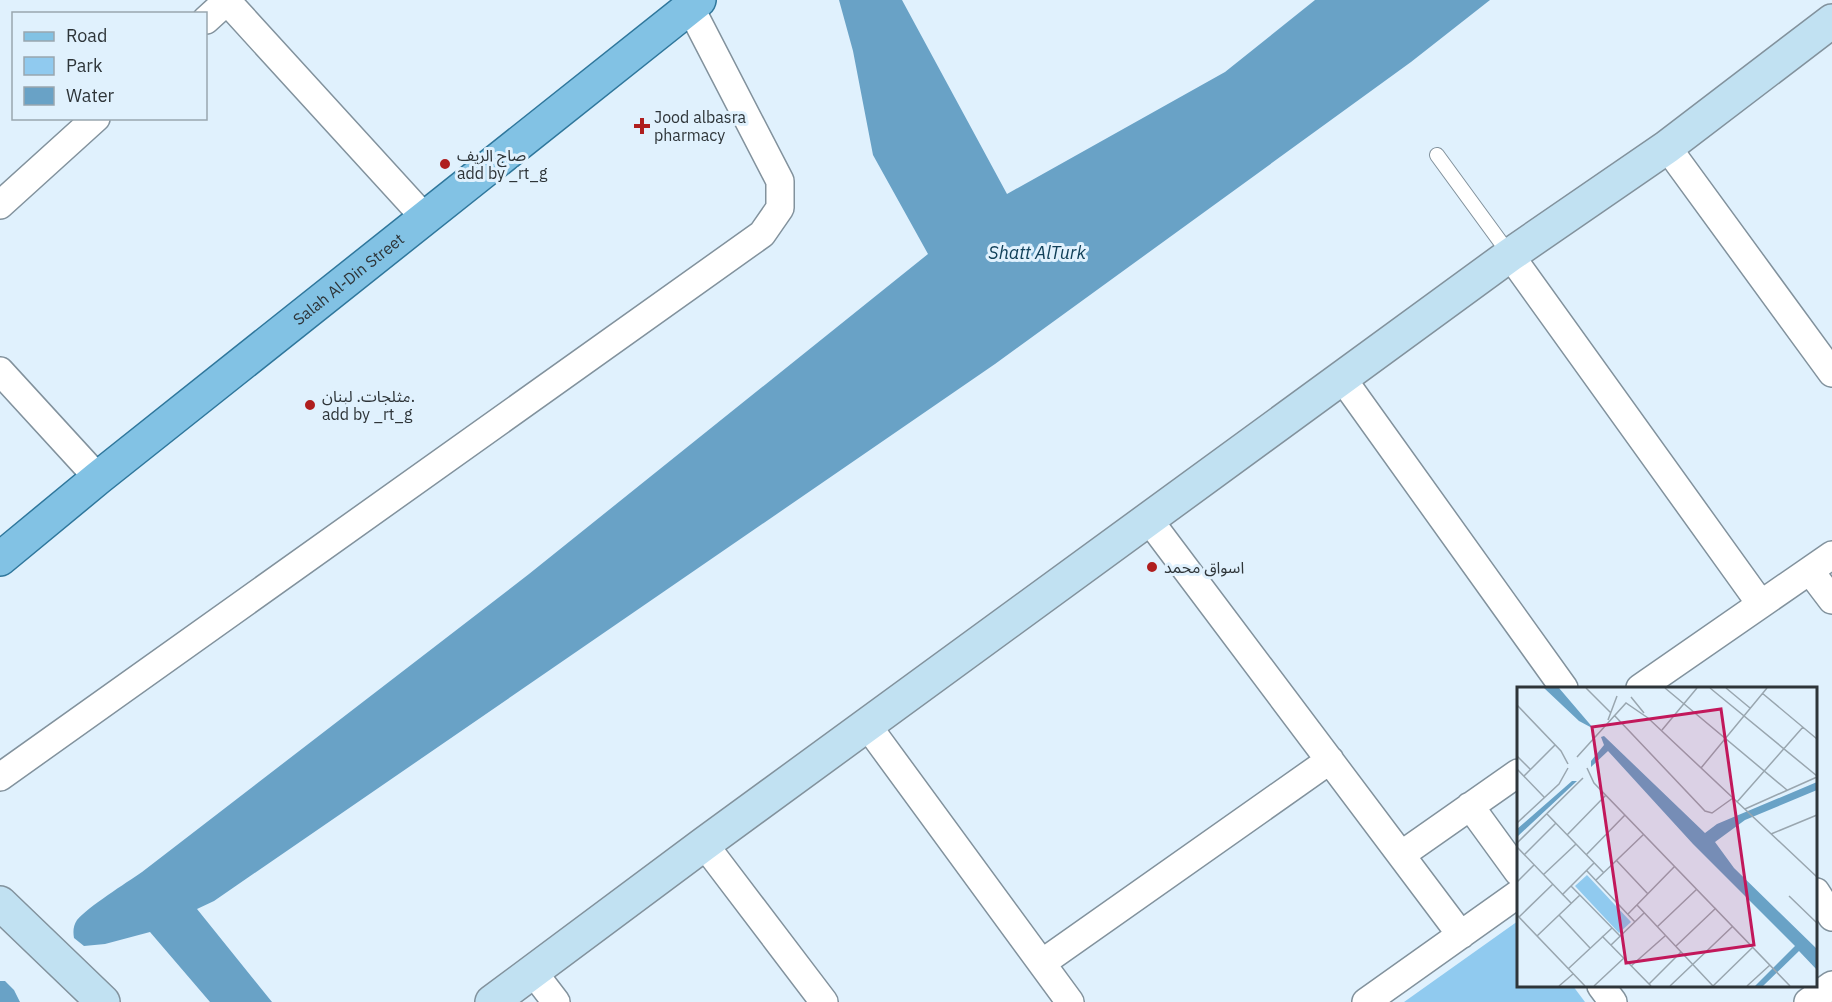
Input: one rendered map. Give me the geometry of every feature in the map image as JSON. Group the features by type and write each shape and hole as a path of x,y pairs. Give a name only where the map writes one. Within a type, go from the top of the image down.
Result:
{"main road":[{"name":"Salah Al-Din Street","path":"0,559 98,478 694,3"}],"street":[{"path":"207,19 227,0 425,218"},
{"path":"0,777 762,234 780,208 780,181 694,3"},
{"path":"492,1002 704,844 1510,255 1667,147 1832,21"},
{"path":"0,205 94,120"},
{"path":"1667,147 1832,373"},
{"path":"1510,255 1760,603"},
{"path":"0,371 98,478"},
{"path":"1342,378 1563,687"},
{"path":"1149,520 1461,934"},
{"path":"1644,687 1673,679 1760,603 1832,555"},
{"path":"1810,571 1832,600"},
{"path":"867,725 1070,1002"},
{"path":"1042,963 1330,760"},
{"path":"1401,855 1517,773"},
{"path":"1470,806 1517,871"},
{"path":"704,844 824,1002"},
{"path":"1366,1002 1517,895"},
{"path":"1817,895 1832,917"},
{"path":"0,903 104,1002"},
{"path":"533,972 556,1002"},
{"path":"1808,1002 1832,985"},
{"path":"1602,987 1614,1002"}],"lane":[{"path":"1437,154 1510,255"}],"green space":[{"path":"1517,922 1517,987 1574,987 1585,1002 1404,1002"}],"water":[{"name":"Shatt AlTurk","path":"839,0 902,0 1007,194 1225,72 1315,0 1490,0 1411,62 995,364 214,901 197,909 272,1002 210,1002 150,932 105,944 84,946 74,938 76,922 82,915 142,872 529,574 928,254 873,155 853,51"},
{"path":"0,981 5,981 14,990 20,1002 0,1002"}],"place":[{"name":"Jood albasra pharmacy","path":"642,126"},
{"name":"صاج الريف add by _rt_g","path":"445,164"},
{"name":"مثلجات. لبنان. add by _rt_g","path":"310,405"},
{"name":"اسواق محمد","path":"1152,567"}]}
